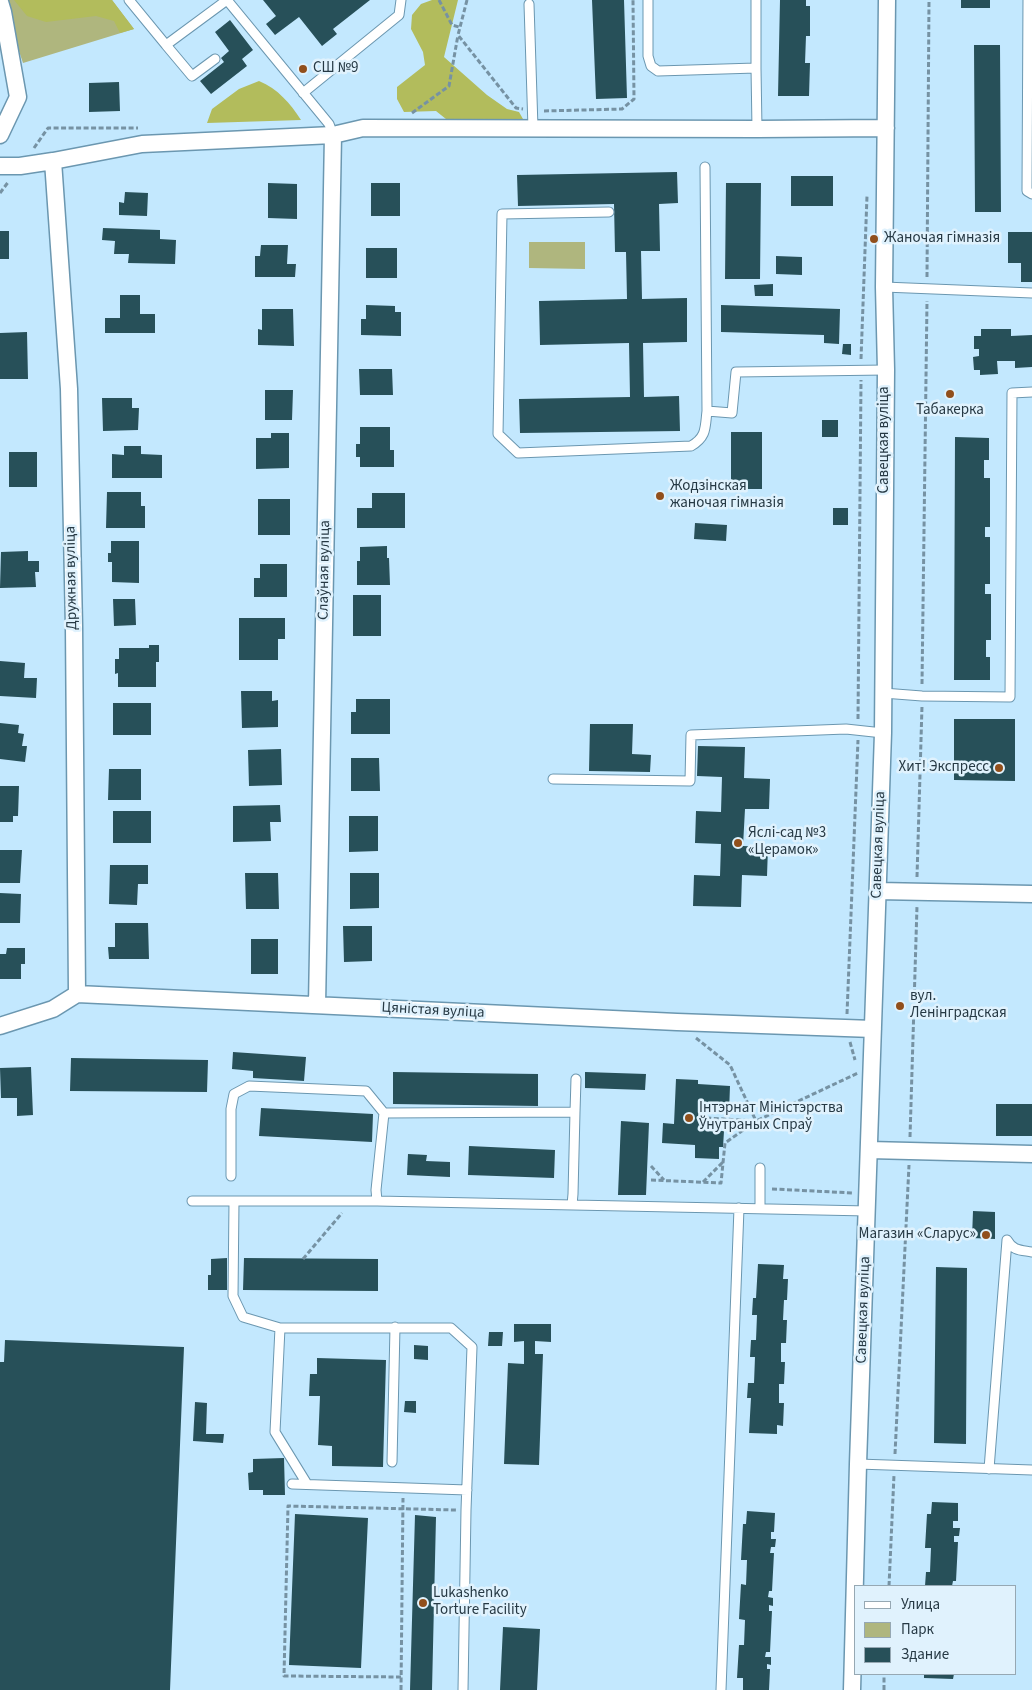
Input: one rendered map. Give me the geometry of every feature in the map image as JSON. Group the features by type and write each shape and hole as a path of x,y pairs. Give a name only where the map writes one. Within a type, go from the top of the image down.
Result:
{"street":[{"name":"Савецкая вуліца","path":"855,1585 884,732 886,370 884,287 887,0"},
{"path":"0,2 4,12 18,97 0,134"},
{"path":"0,166 20,166 53,161 142,144 333,135 363,128 757,130 886,128"},
{"name":"Слаўная вуліца","path":"317,1005 333,135"},
{"name":"Дружная вуліца","path":"53,161 68,390 74,627 77,994"},
{"path":"878,891 1032,894"},
{"path":"0,1026 53,1009 77,994"},
{"name":"Цяністая вуліца","path":"77,994 677,1022 873,1029"},
{"path":"869,1150 1032,1154"},
{"name":"Савецкая вуліца","path":"852,1690 854,1615"}],"lane":[{"path":"129,0 192,76 215,59"},
{"path":"166,45 227,0 330,124 333,135"},
{"path":"303,93 399,15 401,0"},
{"path":"648,0 648,56 651,66 658,71 756,68"},
{"path":"756,0 757,130"},
{"path":"1028,0 1027,191 1032,194"},
{"path":"529,4 532,128"},
{"path":"608,212 502,214 498,434 518,453 691,446 699,441 704,434 706,411 705,167"},
{"path":"884,287 1032,293"},
{"path":"706,411 732,413 736,372 886,370"},
{"path":"883,693 922,696 1010,697 1012,393 1032,392"},
{"path":"552,778 690,781 691,735 846,729 884,732"},
{"path":"572,1205 576,1079"},
{"path":"232,1176 232,1109 234,1094 249,1086 366,1091 384,1113 376,1190 377,1201"},
{"path":"384,1113 575,1112"},
{"path":"760,1168 760,1208"},
{"path":"192,1201 377,1201 868,1211"},
{"path":"234,1202 233,1296 243,1317 280,1328 450,1328 472,1347 462,1690"},
{"path":"721,1690 739,1208"},
{"path":"989,1469 1007,1240 1016,1250 1032,1252"},
{"path":"392,1462 394,1327"},
{"path":"280,1328 275,1432 307,1484"},
{"path":"858,1464 1032,1470"},
{"path":"292,1484 467,1490"}],"path":[{"path":"439,0 452,25 459,27"},
{"path":"467,0 458,35 516,108 532,111 622,109 634,99 633,0"},
{"path":"889,1585 910,1150 922,696 929,0"},
{"path":"856,1064 846,1028 858,731 861,371 868,196"},
{"path":"677,1022 730,1065 756,1121"},
{"path":"651,1180 722,1183 725,1143 756,1121 858,1072 858,1082"},
{"path":"706,1118 756,1121"},
{"path":"703,1183 723,1162"},
{"path":"651,1166 665,1181"},
{"path":"760,1188 853,1193 854,1184"},
{"path":"303,1259 352,1201"},
{"path":"401,1690 403,1487"},
{"path":"401,1677 284,1676 288,1506 466,1510"},
{"path":"884,1675 884,1690"}],"green space":[{"path":"2,0 112,0 134,29 23,63"},
{"path":"14,0 112,0 134,29 120,33 114,21 96,16 46,22 27,16"},
{"path":"432,0 458,0 444,57 487,95 507,109 519,112 523,119 518,123 451,123 436,111 404,112 397,99 397,87 425,65 423,52 411,29 412,15 421,4"},
{"path":"259,81 283,97 301,120 207,123 212,109 239,89"},
{"path":"529,242 585,242 585,269 529,268"}],"building":[{"path":"263,0 370,0 333,29 337,34 322,46 299,17 275,35 266,24 276,16"},
{"path":"592,0 624,0 627,98 596,99"},
{"path":"780,0 806,0 806,6 810,6 810,36 806,36 805,63 810,63 809,96 778,96"},
{"path":"961,0 990,0 990,8 961,8"},
{"path":"230,20 253,50 242,59 247,66 211,94 200,81 224,62 221,58 229,51 215,32"},
{"path":"974,45 1000,45 1001,212 975,212"},
{"path":"119,82 120,111 89,112 89,83"},
{"path":"677,172 678,203 659,204 660,251 641,251 642,299 687,298 687,342 643,343 644,397 679,396 680,431 520,433 519,399 630,397 629,343 540,345 539,301 627,299 626,252 615,252 614,204 518,206 517,175"},
{"path":"791,176 833,176 833,206 791,206"},
{"path":"268,183 297,184 297,219 268,218"},
{"path":"371,183 400,183 400,216 371,216"},
{"path":"726,183 761,183 760,279 725,279"},
{"path":"125,192 148,193 147,216 119,215 119,202 124,203"},
{"path":"103,228 160,230 160,239 176,240 175,264 128,263 129,254 114,254 115,241 102,240"},
{"path":"0,231 9,231 9,259 0,259"},
{"path":"1008,232 1032,232 1032,282 1021,282 1021,263 1008,263"},
{"path":"261,245 288,245 287,264 296,264 295,277 255,277 255,256 260,256"},
{"path":"366,248 397,248 397,278 366,278"},
{"path":"776,256 802,257 802,275 776,274"},
{"path":"773,284 773,296 755,296 754,285"},
{"path":"120,295 140,295 140,314 155,314 155,333 105,333 105,318 120,318"},
{"path":"366,305 395,306 395,312 401,312 401,336 361,335 361,319 366,319"},
{"path":"721,305 840,309 839,344 824,343 824,335 721,332"},
{"path":"262,309 293,309 294,346 258,345 258,329 262,330"},
{"path":"981,329 1011,329 1011,336 1032,335 1032,367 1015,368 1015,361 997,361 998,374 980,375 980,370 974,370 973,357 979,356 979,349 974,349 974,336 981,336"},
{"path":"27,332 28,379 0,379 0,333"},
{"path":"843,344 851,344 851,355 842,354"},
{"path":"359,369 392,369 393,395 360,395"},
{"path":"265,390 293,390 292,420 265,420"},
{"path":"102,398 132,398 132,408 139,408 138,430 103,431"},
{"path":"822,420 838,420 838,437 822,437"},
{"path":"360,427 390,427 390,450 394,450 394,467 360,467 360,457 356,457 356,444 360,444"},
{"path":"731,432 762,432 762,489 731,489"},
{"path":"271,433 289,433 289,468 256,469 256,438 271,438"},
{"path":"955,437 989,438 989,460 984,460 984,478 990,478 990,527 985,527 985,537 990,537 990,584 985,584 985,594 991,594 991,640 986,640 986,657 990,657 990,680 954,680"},
{"path":"124,446 141,446 141,454 162,455 162,478 112,478 112,454 124,455"},
{"path":"9,452 37,452 37,487 9,487"},
{"path":"107,492 141,492 141,506 145,506 145,528 106,528"},
{"path":"372,493 405,493 405,528 357,528 357,508 372,508"},
{"path":"258,499 290,499 290,535 258,535"},
{"path":"833,508 848,508 848,525 833,525"},
{"path":"695,523 727,525 726,541 694,539"},
{"path":"111,541 139,541 139,583 112,582 112,562 108,562 108,553 111,553"},
{"path":"387,546 390,585 357,585 357,561 360,561 360,547"},
{"path":"28,551 28,561 39,561 39,572 35,572 36,587 0,588 1,552"},
{"path":"260,564 287,564 287,597 254,597 254,578 260,578"},
{"path":"353,595 381,595 381,636 353,636"},
{"path":"113,599 135,599 136,625 114,626"},
{"path":"239,618 285,618 285,639 278,639 278,660 239,660"},
{"path":"149,645 159,645 159,662 156,662 156,687 118,687 118,673 115,674 115,659 119,659 119,648 149,648"},
{"path":"0,661 25,663 24,678 37,678 36,698 0,696"},
{"path":"241,691 272,691 272,701 278,700 278,727 242,728"},
{"path":"356,699 390,699 390,734 351,734 351,712 356,712"},
{"path":"113,703 151,703 151,735 113,735"},
{"path":"954,719 1015,719 1015,781 954,780"},
{"path":"0,723 19,725 18,733 24,734 22,746 27,746 25,762 0,759"},
{"path":"590,724 633,724 632,754 651,755 650,772 589,771"},
{"path":"698,746 745,747 744,778 770,779 769,809 745,809 743,846 768,847 767,876 742,875 741,907 693,906 694,875 720,876 721,844 695,843 696,811 721,812 722,777 697,776"},
{"path":"281,749 282,785 249,786 248,750"},
{"path":"351,758 379,758 380,791 351,791"},
{"path":"109,769 141,769 141,800 108,800"},
{"path":"0,786 19,786 18,816 13,816 13,822 0,822"},
{"path":"280,805 281,822 270,822 271,841 233,842 233,806"},
{"path":"113,811 151,811 151,843 113,843"},
{"path":"349,816 378,816 378,851 349,852"},
{"path":"0,850 22,850 20,883 0,883"},
{"path":"110,865 148,865 148,884 138,884 137,905 109,904"},
{"path":"245,873 278,873 279,909 246,909"},
{"path":"350,873 379,873 379,908 350,909"},
{"path":"0,893 21,894 20,923 0,923"},
{"path":"115,923 148,923 149,959 109,959 108,947 115,947"},
{"path":"343,926 372,926 372,961 344,962"},
{"path":"251,939 278,939 278,974 251,974"},
{"path":"7,948 25,948 25,964 21,964 21,979 0,979 0,954 6,954"},
{"path":"233,1052 306,1057 304,1081 253,1078 253,1071 232,1069"},
{"path":"71,1058 208,1060 207,1092 70,1091"},
{"path":"31,1067 33,1115 17,1116 17,1098 1,1098 0,1068"},
{"path":"393,1072 538,1074 538,1106 393,1104"},
{"path":"585,1072 646,1074 645,1090 585,1088"},
{"name":"Інтэрнат Міністэрства Ўнутраных Спраў","path":"676,1079 698,1080 698,1084 730,1086 729,1113 703,1112 703,1122 721,1123 720,1131 724,1131 723,1147 719,1147 719,1159 695,1158 695,1145 662,1143 663,1123 674,1124"},
{"path":"996,1104 1032,1104 1032,1136 996,1136"},
{"path":"261,1108 373,1114 372,1142 259,1136"},
{"path":"621,1121 649,1123 646,1195 618,1195"},
{"path":"469,1146 555,1150 554,1178 468,1175"},
{"path":"408,1154 427,1155 426,1161 450,1162 450,1177 407,1175"},
{"path":"973,1211 995,1212 995,1239 972,1238"},
{"path":"227,1258 227,1290 208,1290 208,1275 211,1275 211,1259"},
{"path":"244,1258 378,1259 378,1291 243,1290"},
{"path":"758,1264 784,1265 783,1279 788,1279 787,1300 784,1300 783,1320 787,1320 786,1343 781,1343 781,1362 785,1362 784,1384 779,1384 779,1403 784,1403 783,1426 777,1425 777,1434 749,1433 751,1398 747,1398 748,1383 754,1383 755,1357 750,1357 751,1340 756,1340 757,1315 752,1315 753,1298 756,1298"},
{"path":"936,1267 967,1268 966,1444 934,1443"},
{"path":"514,1324 551,1324 551,1342 535,1341 535,1354 543,1354 539,1465 504,1464 508,1363 524,1364 524,1341 514,1342"},
{"path":"489,1332 503,1332 502,1346 488,1346"},
{"path":"5,1340 184,1347 170,1690 0,1690 0,1362 4,1362"},
{"path":"414,1345 428,1346 428,1360 414,1359"},
{"path":"317,1358 386,1360 383,1467 332,1466 332,1446 318,1445 320,1396 309,1396 310,1374 317,1374"},
{"path":"405,1401 416,1401 416,1413 404,1412"},
{"path":"195,1402 207,1403 206,1434 224,1434 223,1443 193,1441"},
{"path":"284,1458 285,1495 263,1495 263,1490 249,1490 248,1473 253,1472 253,1459"},
{"path":"932,1502 958,1503 958,1521 953,1521 953,1528 960,1528 959,1536 954,1536 954,1542 958,1542 956,1581 953,1581 952,1585 925,1585 926,1572 930,1572 931,1548 925,1548 927,1514 931,1514"},
{"path":"747,1511 775,1513 774,1532 771,1532 771,1539 776,1539 775,1547 771,1547 770,1553 774,1553 772,1591 769,1591 768,1597 773,1598 773,1606 769,1605 769,1611 772,1611 770,1652 766,1652 765,1657 771,1657 771,1665 767,1664 767,1669 770,1669 769,1690 743,1690 743,1678 737,1678 739,1645 744,1645 745,1620 739,1619 741,1584 746,1585 747,1560 741,1560 743,1524 746,1524"},
{"path":"295,1514 368,1518 361,1668 289,1665"},
{"name":"Lukashenko Torture Facility","path":"415,1515 436,1517 432,1690 410,1690"},
{"path":"503,1627 540,1629 537,1690 500,1690"},
{"path":"924,1675 954,1675 953,1679 924,1678"}],"place":[{"name":"СШ №9","path":"303,69"},
{"name":"Жаночая гімназія","path":"874,239"},
{"name":"Табакерка","path":"950,394"},
{"name":"Жодзінская жаночая гімназія","path":"660,496"},
{"name":"Хит! Экспресс","path":"999,768"},
{"name":"Яслі-сад №3 «Церамок»","path":"738,843"},
{"name":"вул. Ленінградская","path":"900,1006"},
{"name":"Інтэрнат Міністэрства Ўнутраных Спраў","path":"689,1118"},
{"name":"Магазин «Сларус»","path":"986,1235"},
{"name":"Lukashenko Torture Facility","path":"423,1603"}]}
